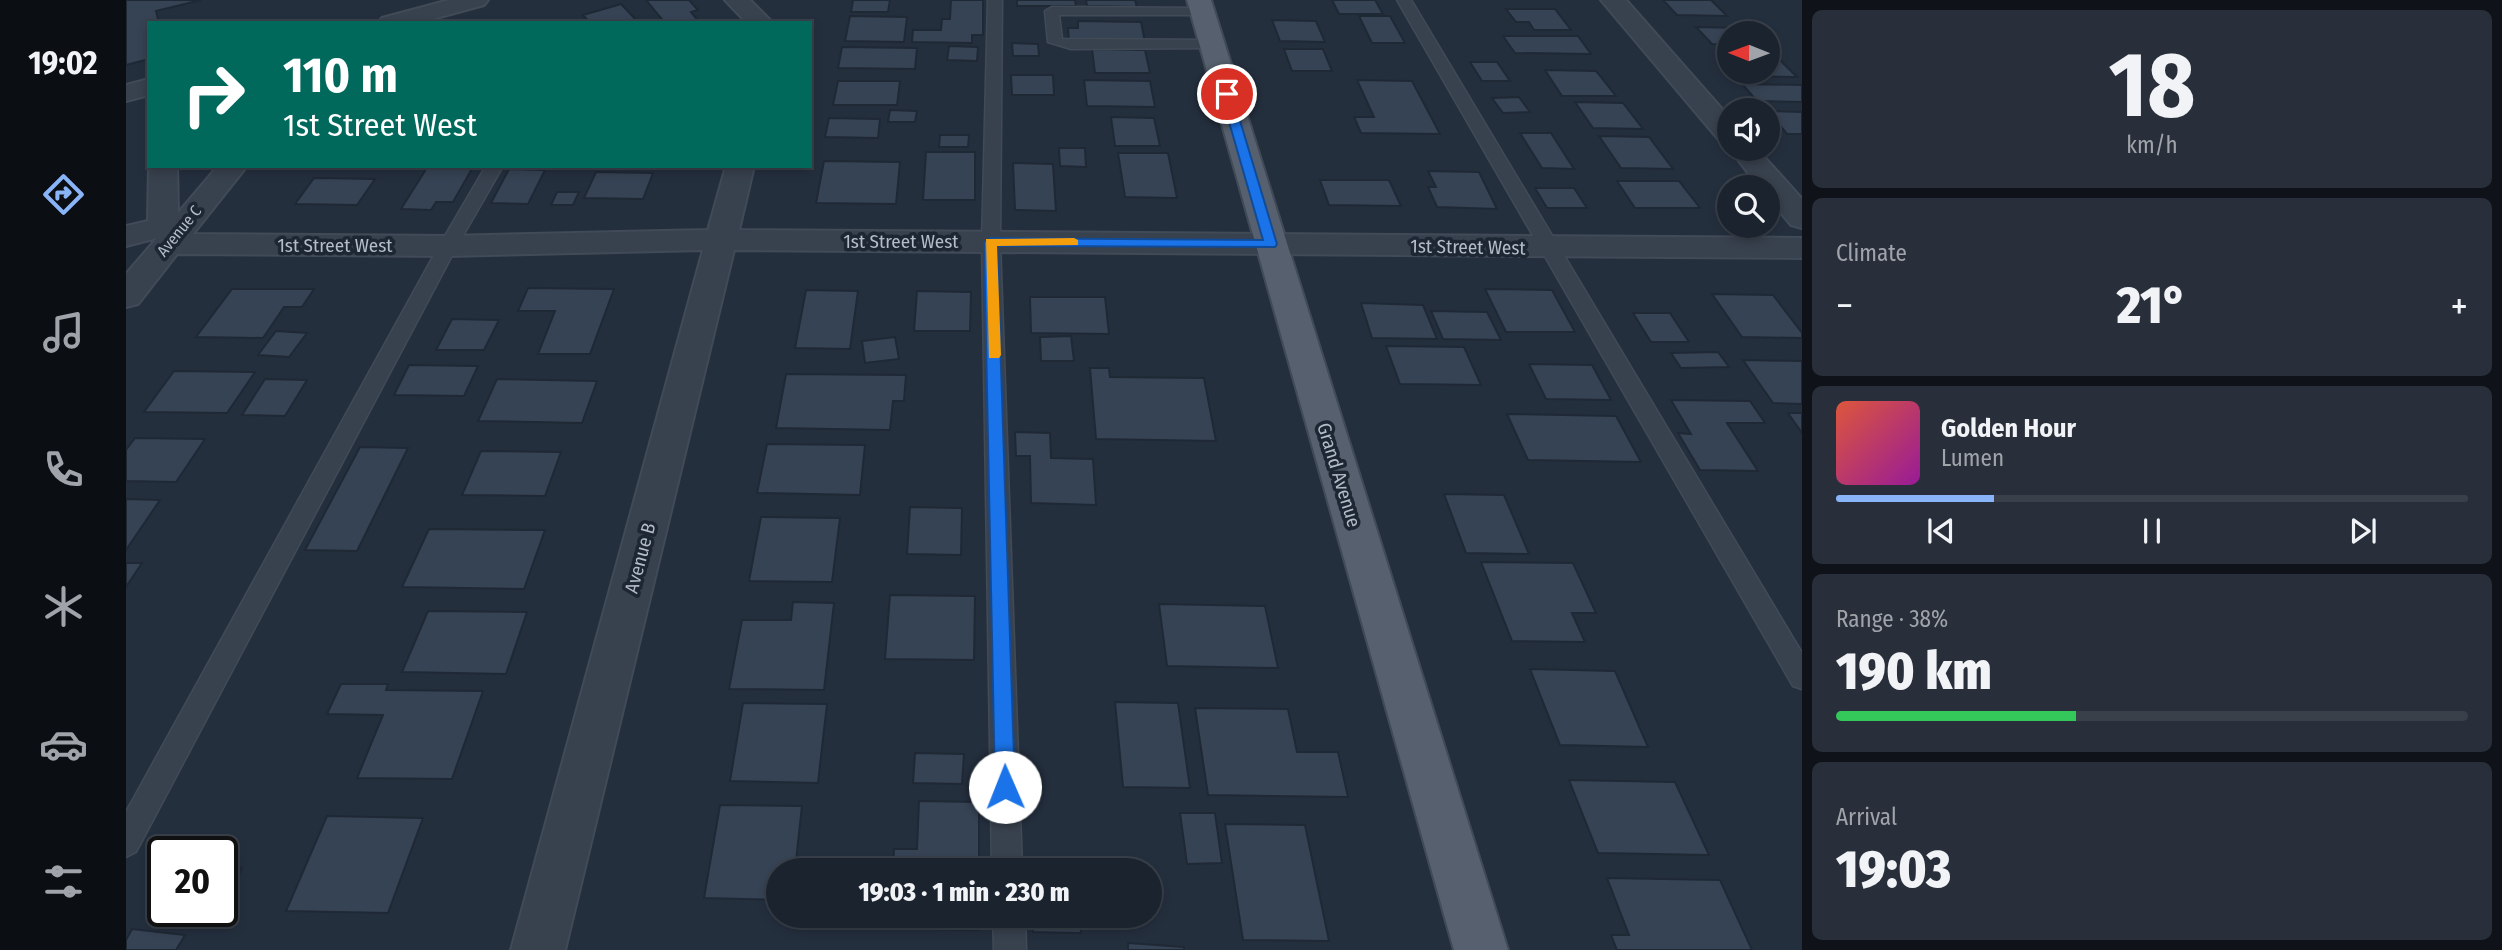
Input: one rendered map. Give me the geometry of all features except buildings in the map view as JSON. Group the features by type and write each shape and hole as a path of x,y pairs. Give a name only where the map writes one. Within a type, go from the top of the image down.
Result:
{"main road":[{"name":"Grand Avenue","path":"1205,19 1481,950"}],"street":[{"path":"398,21 477,0"},
{"path":"737,0 759,21"},
{"path":"772,21 777,0"},
{"path":"1613,0 1717,120"},
{"path":"126,93 147,88"},
{"path":"1752,161 1802,218"},
{"path":"163,168 173,230"},
{"name":"Avenue C","path":"126,296 173,230 231,168"},
{"name":"Avenue B","path":"538,950 740,168"},
{"name":"1st Street West","path":"126,236 173,230 448,246 722,240 1802,248"}],"lane":[{"path":"995,0 990,242 1007,858"},
{"path":"1404,0 1802,677"},
{"path":"1052,12 1205,19 1071,45 1055,42 1052,12"},
{"path":"126,842 448,246 494,168"},
{"path":"1009,928 1010,950"}],"slow traffic":[{"path":"994,355 990,242 1074,242"}],"route":[{"path":"1005,787 990,242 1270,244 1227,94"}]}
